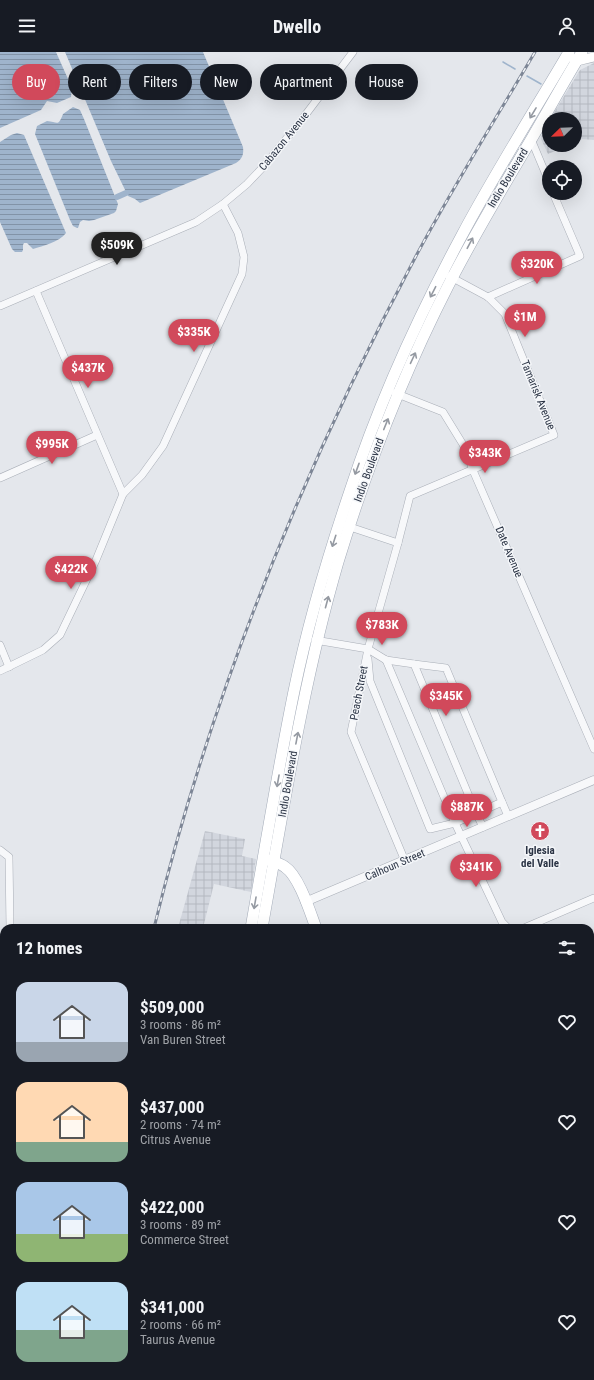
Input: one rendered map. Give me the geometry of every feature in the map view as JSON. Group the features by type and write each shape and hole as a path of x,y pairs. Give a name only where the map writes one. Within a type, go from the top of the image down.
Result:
{"main road":[{"path":"574,55 584,60 594,57"},
{"name":"Indio Boulevard","path":"447,275 483,220 531,139 574,55"},
{"name":"Indio Boulevard","path":"252,924 269,860 303,705 312,639 331,588 344,526 372,460 393,392 424,335 447,275 482,199 574,55"},
{"path":"269,860 284,866 291,872 306,902 314,924"},
{"name":"Indio Boulevard","path":"262,924 269,860"}],"street":[{"name":"Cabazon Avenue","path":"0,306 196,222 223,204 247,184 264,166 354,52"},
{"path":"531,139 542,165"},
{"path":"488,298 580,256 556,200"},
{"path":"0,671 44,650 60,635 96,560 123,494 142,475 163,446 242,274 244,257 238,233 223,204"},
{"name":"Tamarisk Avenue","path":"447,275 488,298 505,314 554,435 472,468"},
{"path":"36,291 123,494"},
{"name":"Date Avenue","path":"393,392 443,412 467,451 472,468 594,750"},
{"path":"0,478 97,435"},
{"name":"Peach Street","path":"405,861 351,732 368,649 410,496 472,468"},
{"path":"344,526 398,543"},
{"path":"312,639 368,649 386,660 446,668 508,816"},
{"path":"0,645 9,667"},
{"path":"368,649 370,681 430,829 455,823 476,812 502,802"},
{"path":"386,660 455,823 504,924"},
{"path":"414,664 483,827"},
{"name":"Calhoun Street","path":"306,902 594,780"},
{"path":"0,850 9,857 10,924"},
{"path":"533,924 594,898"}],"shaded area":[{"path":"594,63 594,140 582,139 582,112 554,112 580,70"},
{"path":"205,831 245,839 242,856 256,859 251,892 214,884 204,924 179,924"}],"water":[{"path":"0,52 56,52 68,79 68,98 57,103 47,101 41,110 0,128"},
{"path":"65,52 203,52 208,64 200,64 200,100 223,100 243,147 243,155 236,163 140,203 128,196 111,161 85,100 121,100 121,64 70,64"},
{"path":"73,107 80,110 118,204 114,213 94,220 83,220 80,222 78,228 73,226 70,220 35,134 37,126 47,121 56,123 59,122 63,114"},
{"path":"17,133 24,135 66,233 55,241 33,249 27,243 24,243 22,252 15,252 12,249 0,222 0,142"}],"waterway":[{"path":"503,62 515,69"},
{"path":"527,76 541,84"},
{"path":"117,197 126,193"}],"railway":[{"path":"155,924 177,841 203,754 232,669 264,584 298,501 335,418 416,256 459,179 535,52"}],"place":[{"name":"Iglesia del Valle","path":"540,831"}]}
